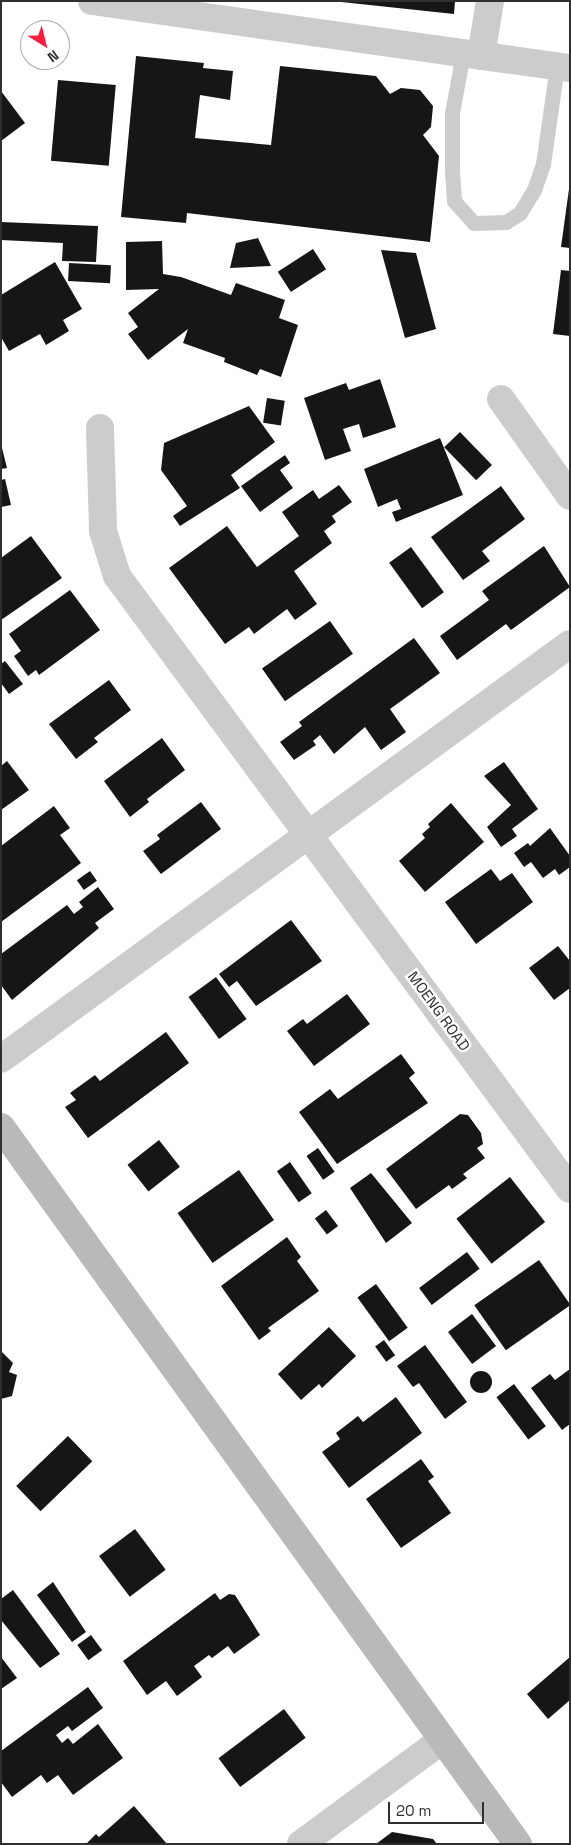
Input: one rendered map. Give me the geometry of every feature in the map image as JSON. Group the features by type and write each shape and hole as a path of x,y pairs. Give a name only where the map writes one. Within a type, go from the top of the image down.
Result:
{"street":[{"path":"472,54 490,1"},
{"path":"103,2 563,67"},
{"path":"501,399 570,496"},
{"name":"MOENG ROAD","path":"100,428 103,532 117,576 570,1189"},
{"path":"1,1059 308,833 570,644"},
{"path":"1,1127 518,1844"},
{"path":"301,1844 442,1740"}],"lane":[{"path":"472,54 452,113 452,171 454,201 474,224 506,222 520,213 534,190 543,164 563,67"}],"building":[{"path":"332,1 455,1 454,14"},
{"path":"136,56 204,63 203,68 233,71 230,100 200,95 195,138 271,145 280,66 376,76 390,94 401,88 420,90 433,106 431,127 423,135 439,156 430,242 187,213 186,223 121,217"},
{"path":"58,80 116,85 109,166 51,161"},
{"path":"1,91 25,123 1,141"},
{"path":"570,189 570,248 561,247"},
{"path":"1,222 98,226 96,262 62,261 63,243 1,240"},
{"path":"258,238 271,266 230,268 236,243"},
{"path":"162,241 163,274 181,277 231,295 236,283 285,300 279,318 298,325 281,377 260,369 257,375 224,362 225,358 183,343 188,329 148,360 128,334 138,327 128,313 159,289 126,290 126,242"},
{"path":"313,249 326,269 291,292 278,272"},
{"path":"381,250 416,253 436,329 405,338"},
{"path":"55,262 82,309 63,320 69,331 46,345 40,334 9,351 1,337 1,295"},
{"path":"69,263 111,265 110,283 68,281"},
{"path":"561,270 570,271 570,336 553,334"},
{"path":"380,379 396,427 363,438 359,424 343,429 351,451 325,460 304,398 346,383 349,390"},
{"path":"267,398 285,401 281,426 263,423"},
{"path":"249,406 275,442 231,475 240,488 180,526 173,516 187,506 161,470 164,443"},
{"path":"460,432 492,465 476,480 444,447"},
{"path":"440,438 463,495 396,522 392,512 401,509 397,499 378,507 364,469"},
{"path":"1,444 7,468 1,469"},
{"path":"285,455 290,463 280,470 293,488 260,512 241,486"},
{"path":"5,479 11,505 1,507 1,480"},
{"path":"339,485 352,502 332,516 336,522 324,531 332,543 294,571 317,604 295,620 287,609 254,634 249,627 225,644 169,568 227,526 257,567 299,536 282,512 313,490 319,499"},
{"path":"501,486 525,519 482,551 490,561 463,580 431,537"},
{"path":"31,536 62,578 1,620 1,558"},
{"path":"544,546 570,587 511,630 506,624 457,660 440,636 489,600 482,591"},
{"path":"411,547 444,592 422,608 389,563"},
{"path":"70,590 100,630 39,675 36,670 28,676 14,656 21,651 9,634"},
{"path":"330,621 353,654 285,701 262,669"},
{"path":"414,638 440,673 390,709 406,732 381,750 365,727 334,754 320,735 313,741 316,745 294,760 280,742 302,726 299,722"},
{"path":"5,661 23,684 9,694 1,683 1,664"},
{"path":"109,680 131,710 94,738 98,742 76,759 49,724"},
{"path":"162,738 185,770 147,799 149,802 130,817 104,781"},
{"path":"7,761 29,790 1,810 1,766"},
{"path":"504,762 538,809 512,829 517,836 501,847 487,827 511,805 484,776"},
{"path":"201,802 221,829 161,874 143,851 160,839 157,835"},
{"path":"451,803 484,842 425,892 399,861 425,838 422,834 430,827 428,824"},
{"path":"54,806 70,828 60,835 81,863 1,922 1,846"},
{"path":"550,828 570,856 570,867 559,875 555,869 543,878 531,862 524,867 514,853 528,843 530,846"},
{"path":"491,869 500,881 512,873 533,902 476,944 445,902"},
{"path":"90,871 97,881 84,890 77,880"},
{"path":"98,887 114,909 95,923 99,928 12,1000 1,985 1,954 67,905 74,914 83,907 79,902"},
{"path":"291,920 322,961 256,1006 237,981 229,987 219,974"},
{"path":"558,946 570,961 570,988 554,1000 529,968"},
{"path":"216,977 247,1019 219,1039 188,997"},
{"path":"347,994 370,1024 314,1066 287,1031 303,1019 307,1024"},
{"path":"166,1032 189,1063 88,1138 65,1107 76,1100 70,1093 95,1075 100,1081"},
{"path":"401,1054 415,1073 409,1078 428,1103 337,1164 299,1112 330,1089 338,1099"},
{"path":"460,1114 468,1115 481,1133 483,1144 477,1148 485,1158 463,1174 467,1178 452,1189 449,1185 416,1209 386,1169"},
{"path":"159,1140 180,1167 148,1191 127,1165"},
{"path":"318,1148 335,1172 323,1180 307,1156"},
{"path":"290,1162 312,1193 299,1202 277,1171"},
{"path":"239,1170 274,1220 213,1263 178,1213"},
{"path":"371,1173 412,1223 386,1243 350,1188"},
{"path":"510,1177 545,1222 492,1264 456,1219"},
{"path":"326,1210 338,1226 327,1234 315,1218"},
{"path":"287,1237 301,1257 297,1261 319,1291 268,1328 271,1331 259,1340 221,1286"},
{"path":"467,1252 480,1269 432,1305 419,1288"},
{"path":"539,1260 570,1305 506,1350 474,1305"},
{"path":"376,1284 408,1328 389,1341 357,1298"},
{"path":"472,1314 496,1346 472,1364 448,1332"},
{"path":"329,1327 356,1356 322,1388 319,1384 301,1400 278,1374"},
{"path":"384,1340 395,1355 386,1362 375,1346"},
{"path":"425,1345 467,1402 445,1419 419,1383 413,1387 397,1366"},
{"path":"1,1351 13,1363 9,1372 17,1375 12,1396 1,1399"},
{"path":"570,1369 570,1424 562,1430 531,1388 550,1374 555,1380"},
{"path":"481,1371 489,1374 492,1382 489,1390 481,1393 473,1390 470,1382 473,1374"},
{"path":"514,1384 546,1426 528,1440 496,1397"},
{"path":"396,1397 422,1433 349,1488 322,1452 340,1439 336,1433 358,1416 363,1422"},
{"path":"68,1436 92,1461 41,1511 16,1486"},
{"path":"421,1459 434,1477 428,1481 451,1513 401,1548 366,1499"},
{"path":"135,1529 166,1570 130,1597 99,1556"},
{"path":"53,1582 86,1632 72,1642 37,1595"},
{"path":"13,1590 60,1654 40,1668 1,1620 1,1599"},
{"path":"215,1593 220,1600 229,1594 235,1595 260,1635 234,1654 228,1646 212,1658 209,1655 194,1666 202,1677 177,1696 166,1681 147,1695 123,1661"},
{"path":"91,1635 102,1650 88,1660 77,1645"},
{"path":"1,1657 17,1678 1,1689"},
{"path":"570,1657 570,1700 548,1719 527,1694"},
{"path":"88,1687 103,1708 72,1731 68,1726 56,1735 62,1743 68,1738 73,1744 98,1724 123,1758 73,1795 58,1775 47,1783 41,1775 12,1797 1,1782 1,1751"},
{"path":"284,1709 306,1738 240,1787 219,1758"},
{"path":"134,1806 167,1844 86,1844 96,1834 99,1837"},
{"path":"392,1832 433,1839 437,1844 376,1844"}]}
